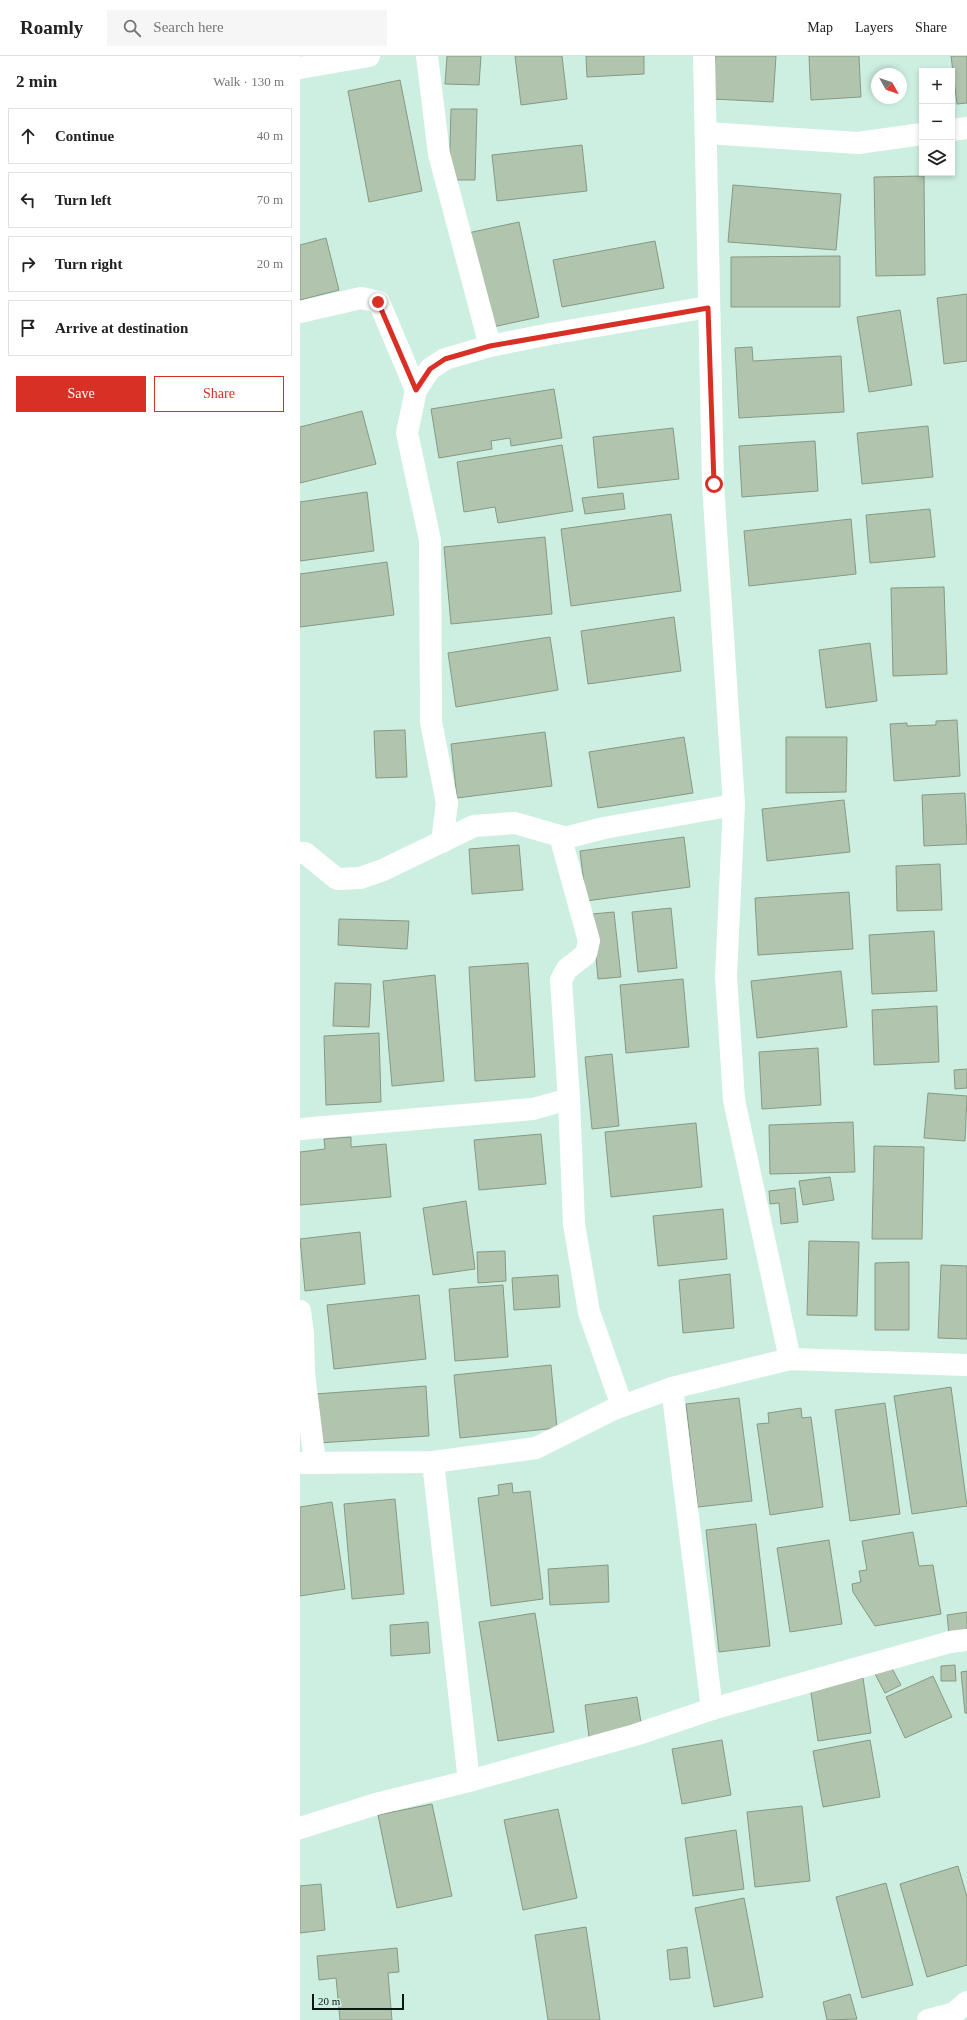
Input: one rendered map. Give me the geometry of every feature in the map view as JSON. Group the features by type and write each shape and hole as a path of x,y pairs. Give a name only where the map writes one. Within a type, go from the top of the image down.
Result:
{"street":[{"path":"300,68 369,56"},
{"path":"427,56 439,154 490,346"},
{"path":"704,56 708,308 714,484 734,806 726,976 734,1100 790,1359"},
{"path":"955,130 967,128"},
{"path":"706,132 858,142 919,134"},
{"path":"300,312 361,298 378,302 416,390"},
{"path":"442,842 447,803 431,722 430,540 407,433 416,390 430,369 445,359 490,346 708,308"},
{"path":"561,839 604,828 734,806"},
{"path":"300,853 305,853 337,879 360,878 383,870 474,826 515,823 560,836 589,941 586,954 567,969 561,980 569,1099 574,1224 588,1305 622,1406"},
{"path":"300,1129 533,1109 569,1099"},
{"path":"300,1311 303,1334 308,1463 433,1462 536,1448 622,1406 672,1388 790,1359 967,1365"},
{"path":"672,1388 712,1709"},
{"path":"433,1462 469,1781"},
{"path":"300,1828 376,1804 469,1781 635,1735 712,1709 950,1642 967,1640"},
{"path":"928,2020 960,2012"}],"building":[{"path":"447,56 481,56 479,85 445,84"},
{"path":"515,56 562,56 567,99 521,105"},
{"path":"586,56 644,56 644,74 587,77"},
{"path":"715,56 776,56 773,102 713,99"},
{"path":"809,56 859,56 861,97 811,100"},
{"path":"951,56 967,56 967,103 957,104 955,68 952,68"},
{"path":"400,80 422,191 369,202 348,91"},
{"path":"451,109 477,109 475,180 449,180"},
{"path":"582,145 587,191 497,201 492,155"},
{"path":"924,176 925,275 876,276 874,177"},
{"path":"733,185 841,194 836,250 728,242"},
{"path":"519,222 539,317 488,328 468,233"},
{"path":"326,238 339,290 300,300 300,245"},
{"path":"655,241 664,288 562,307 553,260"},
{"path":"840,256 840,307 731,307 731,257"},
{"path":"967,294 967,361 944,364 937,298"},
{"path":"900,310 912,385 869,392 857,317"},
{"path":"752,347 753,361 841,356 844,412 739,418 735,348"},
{"path":"554,389 562,438 511,446 510,438 491,441 492,449 439,458 431,409"},
{"path":"362,411 376,464 300,483 300,427"},
{"path":"928,426 933,477 862,484 857,433"},
{"path":"673,428 679,479 598,488 593,437"},
{"path":"815,441 818,491 742,497 739,446"},
{"path":"562,445 573,511 498,523 495,507 464,512 457,462"},
{"path":"367,492 374,551 300,561 300,502"},
{"path":"623,493 625,509 585,514 582,498"},
{"path":"930,509 935,557 870,563 866,515"},
{"path":"671,514 681,591 571,606 561,529"},
{"path":"851,519 856,574 749,586 744,531"},
{"path":"545,537 552,614 451,624 444,547"},
{"path":"387,562 394,615 300,627 300,574"},
{"path":"944,587 947,674 893,676 891,588"},
{"path":"674,617 681,671 588,684 581,631"},
{"path":"550,637 558,690 456,707 448,653"},
{"path":"870,643 877,701 826,708 819,650"},
{"path":"957,720 960,776 894,781 890,724 907,723 907,726 936,725 936,721"},
{"path":"405,730 407,777 376,778 374,731"},
{"path":"545,732 552,786 457,798 451,744"},
{"path":"684,737 693,793 598,808 589,752"},
{"path":"786,737 847,737 846,792 786,793"},
{"path":"965,793 967,844 924,846 922,795"},
{"path":"844,800 850,852 767,861 762,809"},
{"path":"684,837 690,887 586,901 580,851"},
{"path":"519,845 523,890 472,894 469,849"},
{"path":"940,864 942,910 897,911 896,866"},
{"path":"849,892 853,949 758,955 755,898"},
{"path":"671,908 677,968 638,972 632,912"},
{"path":"614,912 621,977 598,979 592,914"},
{"path":"339,919 409,921 407,949 338,945"},
{"path":"934,931 937,991 872,994 869,935"},
{"path":"528,963 535,1077 475,1081 469,967"},
{"path":"841,971 847,1027 757,1038 751,981"},
{"path":"435,975 444,1081 392,1086 383,981"},
{"path":"683,979 689,1047 626,1053 620,985"},
{"path":"335,983 371,984 369,1027 333,1026"},
{"path":"937,1006 939,1062 874,1065 872,1010"},
{"path":"379,1033 381,1102 326,1105 324,1036"},
{"path":"818,1048 821,1105 762,1109 759,1052"},
{"path":"612,1054 619,1126 592,1129 585,1057"},
{"path":"967,1069 967,1088 955,1089 954,1070"},
{"path":"928,1093 967,1096 965,1141 924,1138"},
{"path":"853,1122 855,1172 770,1174 769,1125"},
{"path":"696,1123 702,1187 611,1197 605,1132"},
{"path":"541,1134 546,1184 479,1190 474,1140"},
{"path":"351,1137 351,1147 386,1144 391,1197 300,1205 300,1152 325,1149 324,1139"},
{"path":"874,1146 924,1147 922,1239 872,1239"},
{"path":"830,1177 834,1200 803,1205 799,1181"},
{"path":"795,1188 798,1222 781,1224 779,1203 770,1204 769,1191"},
{"path":"466,1201 475,1269 433,1275 423,1208"},
{"path":"723,1209 727,1259 658,1266 653,1216"},
{"path":"360,1232 365,1284 305,1291 300,1239"},
{"path":"809,1241 859,1242 857,1316 807,1315"},
{"path":"505,1251 506,1281 478,1283 477,1252"},
{"path":"909,1262 909,1330 875,1330 875,1263"},
{"path":"941,1265 967,1266 967,1339 938,1338"},
{"path":"730,1274 734,1328 683,1333 679,1280"},
{"path":"558,1275 560,1307 514,1310 512,1278"},
{"path":"503,1285 508,1357 455,1361 449,1289"},
{"path":"419,1295 426,1359 334,1369 327,1305"},
{"path":"551,1365 557,1428 460,1438 454,1375"},
{"path":"426,1386 429,1436 318,1443 315,1394"},
{"path":"951,1387 967,1506 912,1514 894,1396"},
{"path":"739,1398 752,1501 698,1507 686,1404"},
{"path":"885,1403 900,1514 850,1521 835,1410"},
{"path":"801,1408 802,1418 811,1417 823,1507 770,1515 757,1424 769,1423 768,1413"},
{"path":"512,1483 513,1493 530,1491 543,1599 491,1606 478,1498 499,1495 498,1485"},
{"path":"395,1499 404,1594 352,1599 344,1504"},
{"path":"332,1502 345,1589 300,1596 300,1507"},
{"path":"756,1524 770,1646 719,1652 706,1530"},
{"path":"913,1532 919,1566 933,1565 941,1614 875,1626 853,1592 852,1584 861,1582 859,1571 867,1570 862,1541"},
{"path":"829,1540 842,1624 790,1632 777,1548"},
{"path":"608,1565 609,1602 550,1605 548,1569"},
{"path":"967,1612 967,1631 949,1634 947,1615"},
{"path":"535,1613 554,1732 498,1741 479,1622"},
{"path":"428,1622 430,1653 391,1656 390,1625"},
{"path":"889,1663 901,1685 885,1693 874,1672"},
{"path":"955,1665 956,1681 941,1681 941,1666"},
{"path":"967,1671 967,1713 965,1713 961,1672"},
{"path":"933,1676 952,1717 905,1738 886,1697"},
{"path":"863,1678 871,1733 818,1741 810,1686"},
{"path":"637,1697 642,1729 589,1737 585,1705"},
{"path":"722,1740 731,1795 682,1804 672,1749"},
{"path":"870,1740 880,1797 823,1807 813,1751"},
{"path":"432,1804 452,1896 397,1908 378,1815"},
{"path":"802,1806 810,1881 755,1887 747,1812"},
{"path":"558,1809 577,1898 523,1910 504,1820"},
{"path":"736,1830 744,1889 693,1896 685,1838"},
{"path":"958,1866 967,1897 967,1965 927,1977 900,1884"},
{"path":"886,1883 913,1985 862,1998 836,1897"},
{"path":"321,1884 325,1930 300,1933 300,1886"},
{"path":"744,1898 763,1997 714,2007 695,1908"},
{"path":"586,1927 600,2020 548,2020 535,1935"},
{"path":"687,1947 690,1978 670,1980 667,1950"},
{"path":"397,1948 399,1972 388,1973 392,2020 340,2020 336,1978 319,1980 317,1956"},
{"path":"850,1994 857,2019 827,2020 823,2002"}],"route":[{"path":"378,302 416,390 430,369 445,359 490,346 550,334 708,308 714,484"}]}
